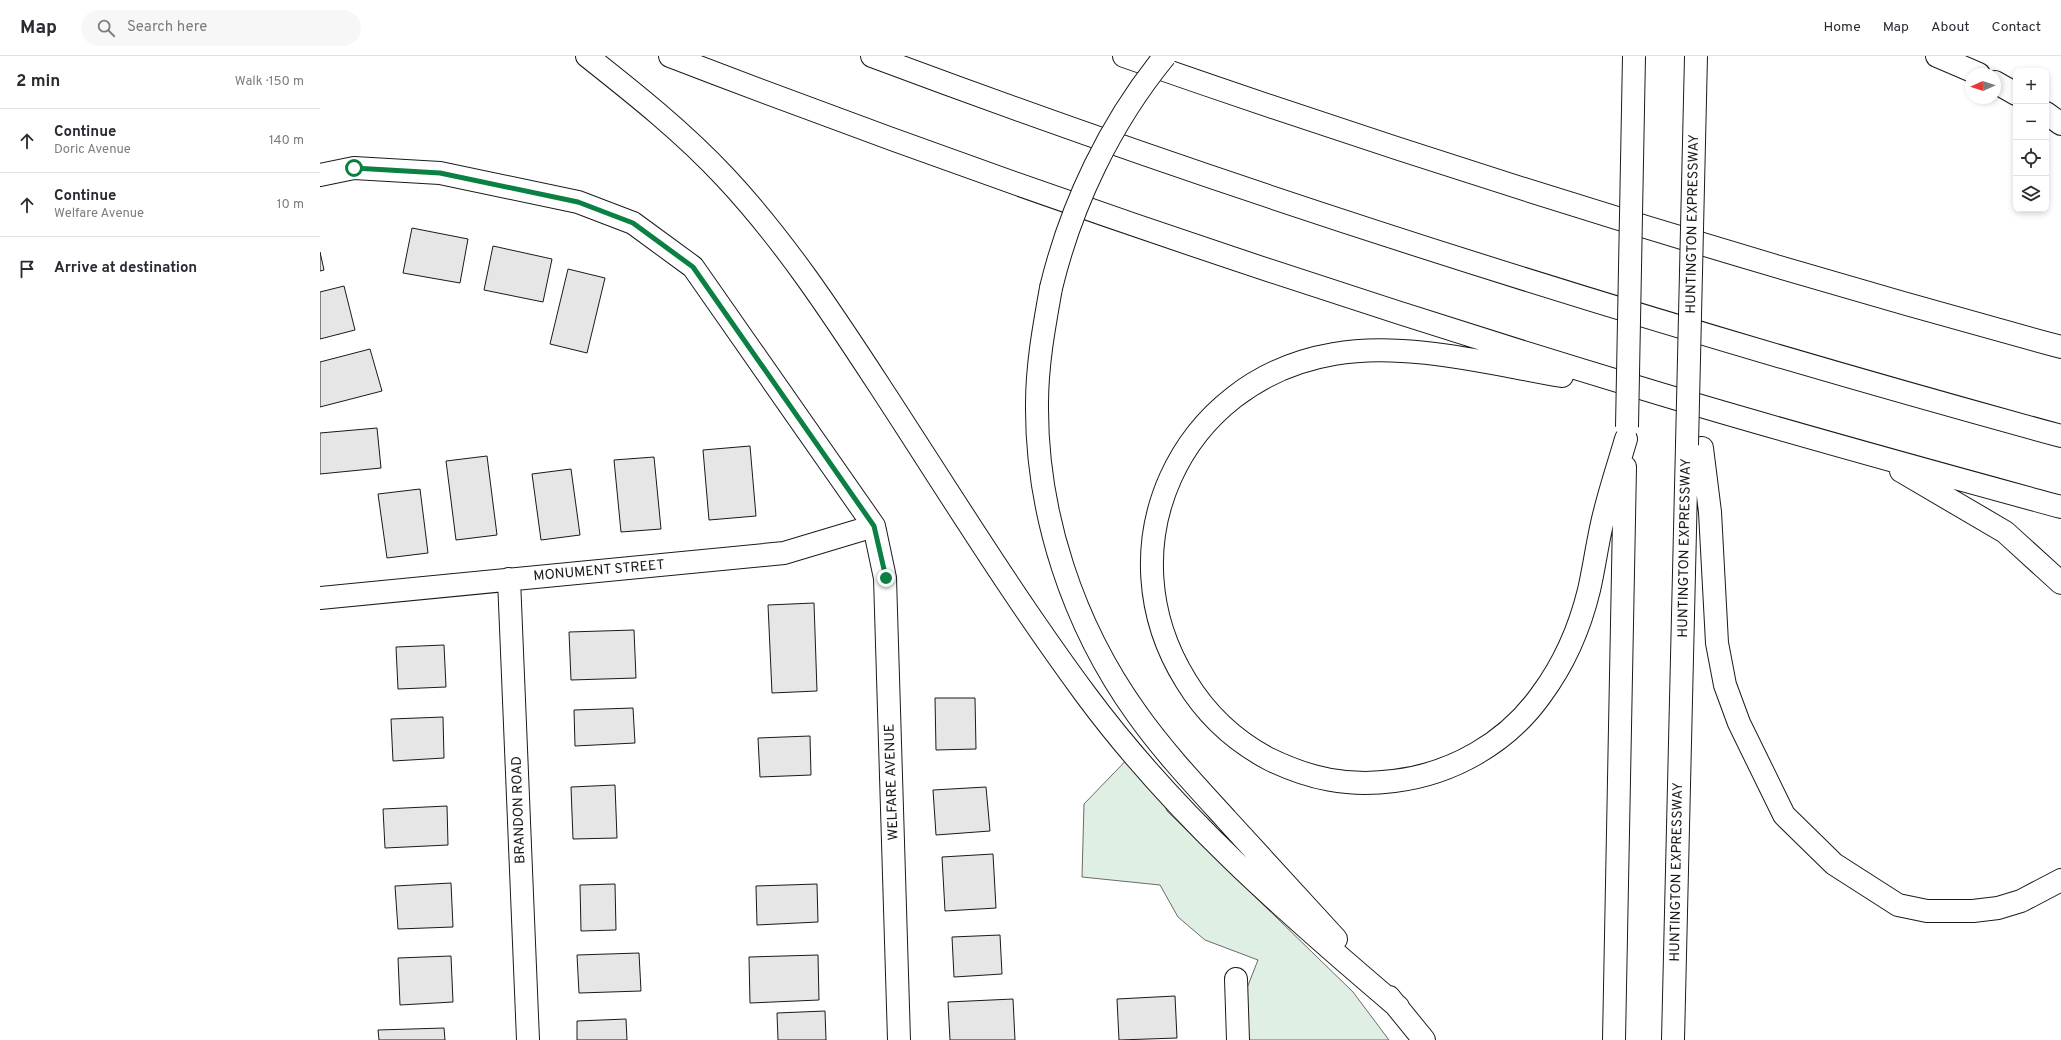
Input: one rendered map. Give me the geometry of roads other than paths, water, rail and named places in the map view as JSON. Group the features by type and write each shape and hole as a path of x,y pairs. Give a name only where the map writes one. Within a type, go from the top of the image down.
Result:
{"main road":[{"path":"587,56 657,112 727,178 788,252 841,327 1049,643 1087,697 1126,746 1169,795 1259,886 1398,1007"},
{"path":"670,56 898,142 1116,219 1352,298 1647,390 1874,456 2061,507"},
{"path":"872,56 976,95 1178,166 1425,248 1742,346 2061,436"},
{"path":"1124,56 1341,130 1642,227 2061,347"},
{"path":"1165,56 1132,101 1094,169 1071,223 1051,288 1039,367 1038,445 1042,482 1058,554 1085,623 1119,686 1136,713 1171,758 1398,1007 1424,1040"},
{"path":"1614,1040 1634,56"},
{"name":"HUNTINGTON EXPRESSWAY","path":"1673,1040 1695,447 1689,384 1696,56"},
{"path":"1938,56 1965,68"},
{"path":"2001,85 2013,92"},
{"path":"2049,115 2061,124"},
{"path":"320,175 354,168 440,173 578,202 633,223 693,267 874,526"},
{"path":"1626,433 1604,512 1588,593 1580,620 1566,653 1541,695 1523,717 1486,748 1453,766 1429,775 1376,784 1344,783 1317,777 1287,767 1260,754 1236,737 1213,717 1193,693 1177,667 1165,638 1156,609 1153,586 1152,549 1157,520 1165,490 1179,459 1198,431 1222,405 1249,386 1275,371 1307,360 1335,353 1369,351 1440,356 1647,390"},
{"path":"1695,447 1710,512 1717,643 1725,685 1739,723 1784,815 1834,864 1898,906 1927,911 1973,911 1998,908 2021,901 2061,880"},
{"path":"1874,456 2005,532 2061,583"},
{"name":"MONUMENT STREET","path":"320,598 784,553 874,526"},
{"name":"WELFARE AVENUE","path":"874,526 886,578 899,1040"},
{"name":"BRANDON ROAD","path":"510,579 528,1040"},
{"path":"1236,979 1238,1040"}]}
